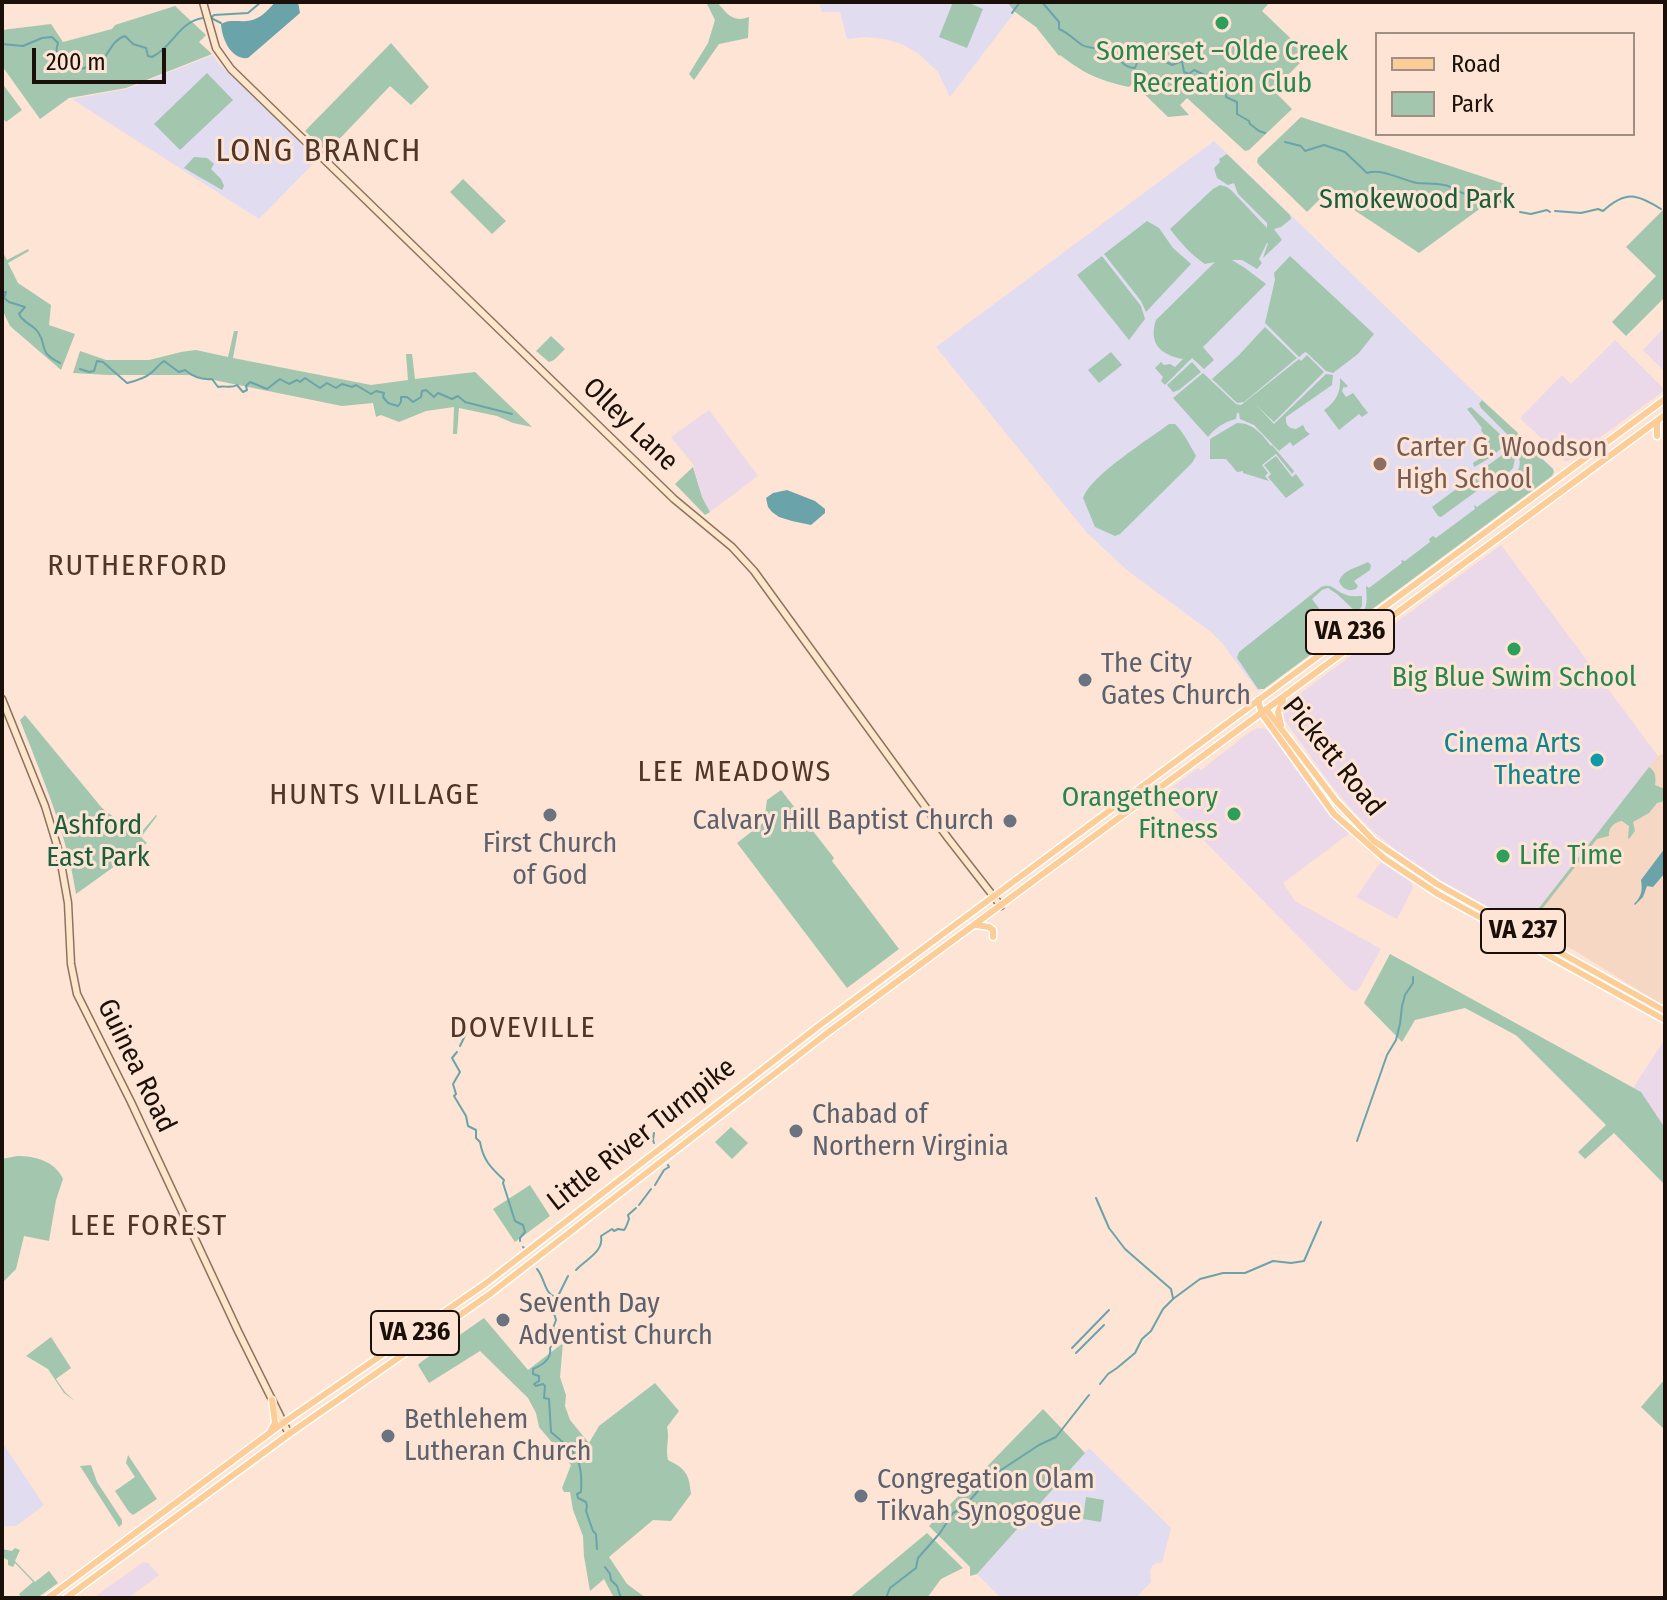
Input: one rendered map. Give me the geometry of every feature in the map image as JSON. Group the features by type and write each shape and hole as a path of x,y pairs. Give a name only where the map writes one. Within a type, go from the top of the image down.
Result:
{"main road":[{"name":"Olley Lane","path":"203,2 216,48 262,102 674,499 743,558 1001,906"},
{"name":"VA 236","path":"1258,700 1665,399"},
{"name":"VA 236","path":"1264,712 1665,415"},
{"path":"1657,421 1657,436"},
{"path":"1285,735 1278,712 1290,693"},
{"name":"Guinea Road","path":"2,699 45,806 59,852 67,895 71,964 77,994 289,1434"},
{"name":"Little River Turnpike","path":"48,1598 269,1433 485,1284 728,1094 1258,700"},
{"name":"Pickett Road","path":"1258,700 1334,814 1385,859 1438,894 1665,1020"},
{"name":"Little River Turnpike","path":"66,1598 289,1434 490,1294 735,1103 1264,712"},
{"name":"Pickett Road","path":"1264,712 1348,815 1374,841 1463,898 1665,1011"},
{"path":"976,925 989,927 993,930 993,937"},
{"path":"269,1433 275,1423 272,1400"}],"shaded area":[{"path":"819,2 1007,2 1015,12 950,97 938,72 919,54 885,39 847,39 840,12 822,12"},
{"path":"213,55 318,159 259,219 72,99 127,89"},
{"path":"1214,141 1553,468 1552,474 1258,691 1211,632 1128,571 1087,533 936,347"},
{"path":"1665,327 1665,372 1643,350"},
{"path":"1615,340 1665,390 1566,462 1520,418 1562,375 1571,384"},
{"path":"709,410 758,476 710,512 702,497 693,464 671,437"},
{"path":"1501,545 1658,756 1524,927 1442,881 1374,832 1331,785 1284,719 1284,711 1290,701"},
{"path":"1258,728 1274,733 1350,833 1283,883 1295,901 1381,949 1356,991 1351,990 1160,796"},
{"path":"1665,753 1665,1007 1574,950 1524,927 1658,756"},
{"path":"1381,862 1411,882 1413,888 1397,919 1356,897"},
{"path":"1665,1039 1665,1121 1662,1124 1633,1088"},
{"path":"2,1442 44,1505 16,1526 2,1526"},
{"path":"1089,1448 1171,1528 1162,1563 1152,1566 1150,1571 1151,1582 1136,1598 1001,1598 977,1574"},
{"path":"143,1562 159,1575 128,1598 93,1598"}],"green space":[{"path":"706,2 717,2 734,18 749,17 748,38 719,44 694,80 689,74 708,43 715,20"},
{"path":"953,2 967,2 983,9 967,48 939,37"},
{"path":"1007,2 1270,2 1262,11 1308,55 1273,90 1292,109 1245,151 1187,98 1180,105 1189,115 1168,117 1133,83 1129,87 1100,79 1059,56 1036,27"},
{"path":"175,6 206,35 199,42 212,54 126,88 69,98 40,119 2,66 2,30 51,24 63,42 112,29 115,25"},
{"path":"391,43 429,87 411,105 390,86 327,152 305,131"},
{"path":"207,73 233,100 180,150 154,124"},
{"path":"2,83 22,110 6,122 2,117"},
{"name":"Smokewood Park","path":"1301,117 1511,186 1419,253 1327,192 1307,212 1259,165 1258,158"},
{"path":"1227,154 1291,219 1274,229 1282,240 1263,258 1267,243 1259,259 1262,263 1257,269 1242,260 1232,260 1266,284 1203,347 1214,360 1204,369 1192,358 1165,385 1155,368 1161,362 1175,367 1183,359 1168,355 1158,347 1154,336 1156,320 1215,262 1205,264 1170,229 1220,185 1232,191 1267,228 1267,223 1238,194 1234,183 1228,185 1217,178 1214,168 1219,159"},
{"path":"194,157 207,158 214,164 211,169 221,179 222,190 184,168"},
{"path":"463,179 506,221 492,234 450,192"},
{"path":"1665,208 1665,297 1626,336 1612,322 1656,276 1626,247"},
{"path":"1147,221 1159,228 1173,248 1191,264 1146,312 1141,301 1104,254"},
{"path":"28,249 8,263 18,283 51,305 49,325 75,334 61,370 10,326 2,309 2,251 7,260"},
{"path":"1102,256 1141,306 1145,319 1129,340 1077,275"},
{"path":"1290,256 1374,334 1358,354 1333,373 1326,371 1305,352 1299,357 1265,323 1274,273"},
{"path":"1265,327 1297,358 1244,402 1237,403 1212,379"},
{"path":"234,331 238,331 233,358 371,385 408,380 406,354 412,354 415,379 475,372 532,427 459,408 457,434 453,434 454,407 426,411 399,422 381,415 376,417 373,403 342,406 189,375 73,373 80,351 106,360 149,360 196,350 228,357"},
{"path":"551,336 565,349 549,362 536,351"},
{"path":"1111,352 1122,365 1099,383 1088,370"},
{"path":"1307,355 1324,372 1274,422 1256,405 1274,424 1326,374 1333,375 1332,385 1286,417 1289,427 1296,429 1303,425 1310,434 1293,446 1290,442 1279,451 1254,425 1240,419 1239,413 1236,419 1220,426 1208,437 1173,398 1203,373 1236,404 1241,405"},
{"path":"1192,362 1201,372 1173,392 1167,385"},
{"path":"1340,378 1348,386 1344,386 1342,391 1346,397 1353,393 1368,413 1362,417 1359,414 1339,430 1324,410 1337,396"},
{"path":"1482,400 1517,432 1523,442 1514,446 1512,439 1481,408 1479,404"},
{"path":"1471,407 1505,442 1497,452 1474,467 1473,463 1488,453 1481,443 1484,435 1482,428 1467,409"},
{"path":"1237,423 1261,433 1294,471 1292,474 1276,454 1262,465 1269,481 1243,471 1237,472 1226,459 1210,459 1210,439"},
{"path":"1169,424 1175,424 1189,443 1196,456 1192,463 1120,534 1115,536 1095,527 1083,498 1088,489 1108,469"},
{"path":"1525,443 1553,469 1552,476 1264,689 1258,689 1237,658 1239,652 1321,587 1330,586 1346,595 1362,596 1362,606 1357,613 1328,588 1312,599 1321,611 1324,610 1329,616 1333,613 1339,619 1329,623 1323,618 1334,633 1342,628 1338,621 1345,626 1357,618 1366,606 1366,586 1369,588 1402,563 1401,560 1405,561 1430,542 1433,536 1436,538 1475,509 1474,505 1477,507 1512,482 1510,479 1520,465 1515,449"},
{"path":"1505,453 1515,458 1513,468 1507,474 1504,470 1482,483 1476,474"},
{"path":"1276,456 1292,477 1296,474 1304,485 1286,498 1268,477 1271,474 1264,465"},
{"path":"693,467 710,512 705,515 675,484"},
{"path":"1474,476 1481,484 1478,490 1441,517 1438,516 1432,507"},
{"path":"1368,562 1370,570 1354,581 1358,586 1356,589 1348,590 1342,586 1339,581 1344,574"},
{"name":"Ashford East Park","path":"25,715 102,808 138,836 157,816 141,837 147,843 76,894 60,827 20,720"},
{"path":"1649,767 1655,775 1655,785 1665,789 1665,801 1657,803 1649,813 1633,822 1635,831 1629,839 1629,826 1622,821 1614,824 1609,836 1597,839 1542,909 1532,917"},
{"path":"781,790 899,949 847,988 737,843 764,822 767,800"},
{"path":"1390,954 1641,1092 1665,1128 1665,1185 1614,1133 1585,1159 1578,1152 1606,1125 1510,1032 1465,1008 1415,1020 1402,1042 1364,1003"},
{"path":"731,1127 748,1143 732,1159 715,1142"},
{"path":"17,1156 44,1161 55,1168 63,1179 49,1241 24,1236 16,1269 2,1283 2,1159"},
{"path":"530,1185 550,1216 515,1242 493,1209"},
{"path":"484,1318 528,1370 563,1343 560,1377 566,1395 565,1406 570,1420 589,1443 599,1426 655,1383 679,1411 667,1427 667,1456 686,1473 691,1494 671,1521 653,1520 609,1557 627,1584 646,1598 614,1598 604,1579 590,1591 583,1536 570,1492 564,1492 562,1488 571,1465 539,1427 528,1398 480,1351 429,1383 418,1365"},
{"path":"51,1337 71,1368 56,1379 75,1401 64,1393 48,1369 26,1356"},
{"path":"1665,1379 1665,1430 1641,1407"},
{"path":"1043,1409 1085,1453 977,1574 970,1576 970,1567 929,1526"},
{"path":"128,1455 157,1499 133,1515 115,1491 135,1477 126,1463"},
{"path":"91,1465 97,1482 122,1520 119,1527 80,1466"},
{"path":"1086,1497 1104,1500 1101,1522 1083,1519"},
{"path":"927,1533 963,1568 941,1579 927,1598 849,1598"},
{"path":"15,1548 20,1550 15,1561 35,1582 49,1571 58,1583 37,1598 22,1598 19,1594 33,1582 15,1563 13,1567 8,1565 8,1560 2,1557 2,1549 12,1551"}],"water":[{"path":"275,2 298,2 300,13 248,58 237,56 223,36 221,24 256,19"},
{"path":"787,490 815,501 825,509 825,513 811,525 779,517 768,507 766,498"},
{"path":"1665,848 1665,873 1653,887 1647,886 1643,897 1635,905 1641,894 1641,880"}],"waterway":[{"path":"211,18 214,15 248,13 261,2"},
{"path":"1012,13 1020,2"},
{"path":"1042,2 1059,22 1059,29 1085,46 1116,51 1128,67 1135,68 1138,51 1150,47 1163,53 1166,62 1172,65 1182,61 1184,72 1189,74 1194,70 1215,82 1226,97 1237,102 1237,114 1265,133"},
{"name":"LONG BRANCH","path":"2,44 23,46 52,37 58,43 56,51 64,63 80,69 98,65 116,41 125,36 133,44 146,48 148,56 152,57 187,24 203,18"},
{"name":"LONG BRANCH","path":"211,18 221,23"},
{"path":"1285,142 1301,146 1305,151 1324,145 1345,152 1367,173 1379,172 1417,183 1449,186 1470,195 1480,193 1493,204 1495,196 1508,209 1514,208"},
{"path":"1555,211 1603,211 1618,200 1632,196 1661,209"},
{"path":"1520,212 1550,212"},
{"path":"2,292 6,292 4,298 9,302 25,307 19,314 38,332 48,355 60,363"},
{"path":"80,369 94,371 97,361 103,362 127,383 145,377 164,361 179,372 185,370 197,378 212,379 218,387 237,385 243,392 250,382 267,389 280,379 289,384 305,378 320,388 327,383 336,388 342,384 356,385 371,394 376,391 384,393 383,397 388,403 398,406 401,397 413,402 426,390 434,397 438,393 452,399 458,396 465,402 512,414"},
{"path":"1357,1141 1387,1055 1396,1040 1402,1006 1413,977"},
{"path":"460,1046 470,1025"},
{"path":"457,1052 452,1058 460,1072 453,1084 454,1096 466,1116 468,1126 476,1130 485,1159 504,1180 515,1221 523,1225 525,1232 520,1241"},
{"path":"654,1133 654,1143"},
{"path":"655,1185 668,1165"},
{"path":"639,1205 651,1189"},
{"path":"1096,1198 1109,1228 1125,1249 1171,1289 1173,1298"},
{"path":"576,1270 600,1247 601,1236 612,1229 624,1230 628,1215 636,1208"},
{"path":"1100,1384 1135,1353 1163,1309 1200,1279 1223,1273 1245,1273 1273,1261 1304,1261 1321,1222"},
{"path":"537,1269 549,1293 557,1299"},
{"path":"558,1296 568,1276"},
{"path":"1072,1348 1109,1310"},
{"path":"554,1313 556,1320 553,1328 557,1332 554,1343 546,1361 533,1369 533,1374 539,1376 539,1381 534,1384 545,1386 544,1398 549,1399 551,1432 572,1451 579,1463 581,1492 577,1494 586,1502 586,1511 596,1534 597,1549"},
{"path":"1076,1353 1104,1325"},
{"path":"886,1598 890,1588 916,1568 918,1558 953,1513 964,1507 1001,1470 1056,1437 1089,1395"},
{"path":"605,1567 621,1598"}],"place":[{"name":"Somerset –Olde Creek Recreation Club","path":"1222,23"},
{"name":"Carter G. Woodson High School","path":"1380,464"},
{"name":"Big Blue Swim School","path":"1514,649"},
{"name":"The City Gates Church","path":"1085,680"},
{"name":"Cinema Arts Theatre","path":"1597,760"},
{"name":"Orangetheory Fitness","path":"1234,814"},
{"name":"First Church of God","path":"550,815"},
{"name":"Calvary Hill Baptist Church","path":"1010,821"},
{"name":"Life Time","path":"1503,856"},
{"name":"Chabad of Northern Virginia","path":"796,1131"},
{"name":"Seventh Day Adventist Church","path":"503,1320"},
{"name":"Bethlehem Lutheran Church","path":"388,1436"},
{"name":"Congregation Olam Tikvah Synogogue","path":"861,1496"}],"district":[{"name":"LONG BRANCH","path":"319,152"},
{"name":"RUTHERFORD","path":"138,567"},
{"name":"LEE MEADOWS","path":"735,773"},
{"name":"HUNTS VILLAGE","path":"375,796"},
{"name":"DOVEVILLE","path":"523,1029"},
{"name":"LEE FOREST","path":"149,1227"}]}
